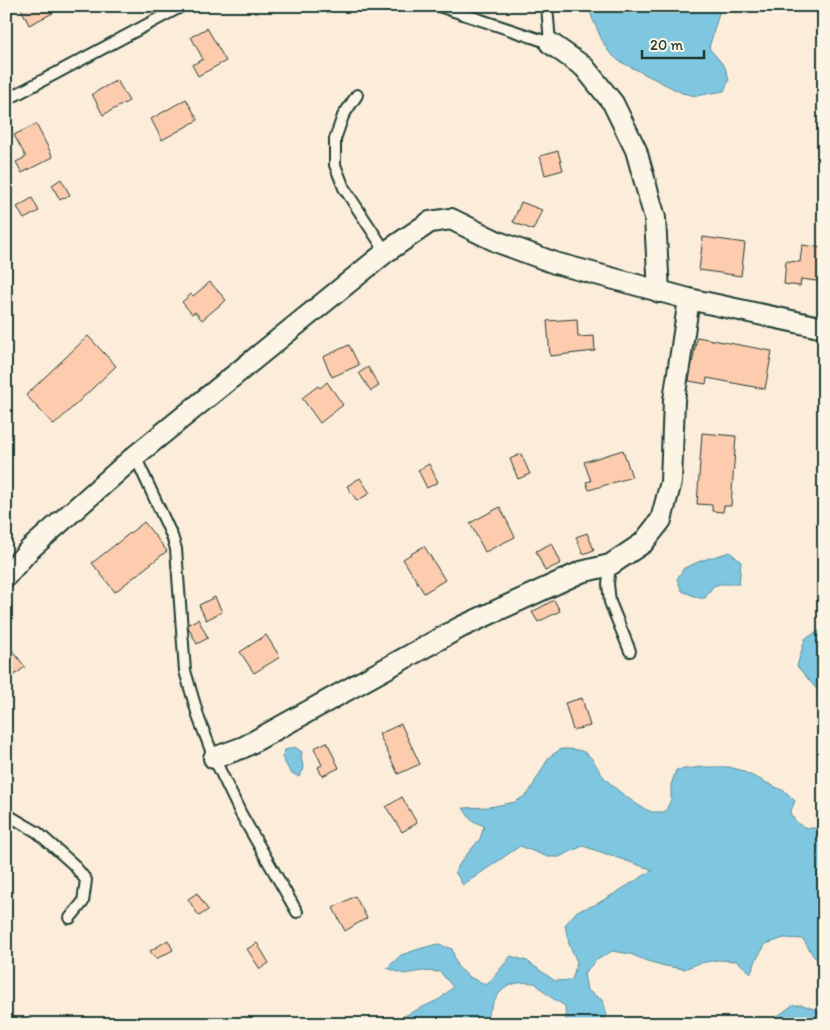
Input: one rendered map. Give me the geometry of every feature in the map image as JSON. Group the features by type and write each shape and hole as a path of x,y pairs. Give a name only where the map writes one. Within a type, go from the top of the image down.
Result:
{"street":[{"path":"550,43 584,66 613,103 636,150 654,218 659,292"},
{"path":"6,576 29,550 135,456 386,252 430,222 451,219 498,242 555,263 659,292 824,328"},
{"path":"214,758 244,747 460,626 581,572 610,565 643,543 661,520 671,482 674,400 689,299"}],"lane":[{"path":"6,100 182,6"},
{"path":"439,6 550,43 547,6"},
{"path":"358,95 344,116 335,139 335,165 344,188 386,252"},
{"path":"135,456 172,536 176,549 185,671 199,720 214,758 241,814 297,912"},
{"path":"610,565 608,584 610,602 630,651"},
{"path":"6,814 37,832 74,864 86,880 83,902 70,918"}],"water":[{"path":"587,6 721,6 709,48 725,67 729,80 724,91 696,96 682,93 619,61 608,51"},
{"path":"730,552 741,562 739,584 713,586 705,598 699,598 682,591 677,579 684,568"},
{"path":"824,628 824,691 820,693 797,666 805,639"},
{"path":"295,747 302,752 301,758 304,769 299,777 290,772 282,757 285,750"},
{"path":"561,749 578,750 587,754 613,786 626,797 653,812 665,812 671,800 671,785 676,770 702,767 729,767 740,770 786,792 795,801 790,813 797,823 808,828 824,828 824,963 814,957 803,939 784,938 766,944 757,958 751,973 737,961 718,960 700,963 684,969 665,966 630,954 612,951 597,960 584,973 587,990 602,1000 607,1015 601,1024 566,1024 565,1006 549,996 535,983 519,983 501,992 490,1009 486,1024 393,1024 406,1015 440,999 453,987 440,972 422,971 404,974 387,968 401,955 437,944 452,949 457,966 469,977 487,985 511,956 527,961 555,981 572,980 577,962 569,944 565,925 577,911 595,905 653,870 583,846 559,857 548,857 520,846 463,885 455,872 462,860 480,839 484,826 471,820 463,808 489,807 515,802 528,794 549,757"},
{"path":"793,1005 803,1005 824,1013 824,1024 766,1024"}],"building":[{"path":"20,6 49,6 53,13 29,25"},
{"path":"207,28 226,61 198,76 192,65 203,59 191,37"},
{"path":"117,80 129,101 103,115 92,94"},
{"path":"186,99 198,120 162,140 151,119"},
{"path":"36,124 53,157 22,173 16,162 26,157 14,135"},
{"path":"558,151 563,170 545,175 540,156"},
{"path":"61,179 70,195 60,200 52,185"},
{"path":"32,198 39,211 24,219 17,207"},
{"path":"521,202 542,210 533,230 513,222"},
{"path":"703,237 745,243 741,276 699,270"},
{"path":"802,245 824,248 824,282 801,279 800,286 784,284 786,261 800,262"},
{"path":"210,282 226,300 202,320 195,312 192,314 182,302 191,294 193,296"},
{"path":"577,319 578,337 594,336 595,351 550,356 547,321"},
{"path":"88,336 116,366 54,425 26,395"},
{"path":"697,337 772,351 765,389 707,378 706,384 689,381"},
{"path":"349,345 359,365 332,377 323,357"},
{"path":"368,367 379,386 371,391 359,373"},
{"path":"327,382 343,405 320,423 302,398"},
{"path":"702,433 736,436 731,506 724,506 723,512 712,511 712,505 697,504"},
{"path":"623,450 632,477 589,490 586,482 591,481 584,462"},
{"path":"521,454 530,474 518,479 510,459"},
{"path":"429,464 438,482 427,488 418,470"},
{"path":"360,478 370,493 357,501 347,486"},
{"path":"500,507 515,537 485,552 470,523"},
{"path":"144,522 167,551 115,592 92,563"},
{"path":"587,533 594,550 583,554 576,537"},
{"path":"552,543 561,563 545,571 536,551"},
{"path":"424,546 445,580 424,593 403,559"},
{"path":"215,597 222,612 206,620 199,605"},
{"path":"554,600 560,611 538,622 532,612"},
{"path":"198,619 208,638 197,644 187,625"},
{"path":"266,635 280,657 254,673 240,652"},
{"path":"6,642 25,667 6,681"},
{"path":"582,698 590,726 573,730 565,703"},
{"path":"401,724 420,764 398,774 379,734"},
{"path":"327,742 339,768 322,776 318,767 322,765 314,748"},
{"path":"402,797 417,823 402,832 386,807"},
{"path":"197,893 208,910 199,916 188,899"},
{"path":"355,896 367,918 345,931 333,908"},
{"path":"168,940 173,950 156,959 150,951"},
{"path":"257,943 269,963 260,969 247,949"}]}
